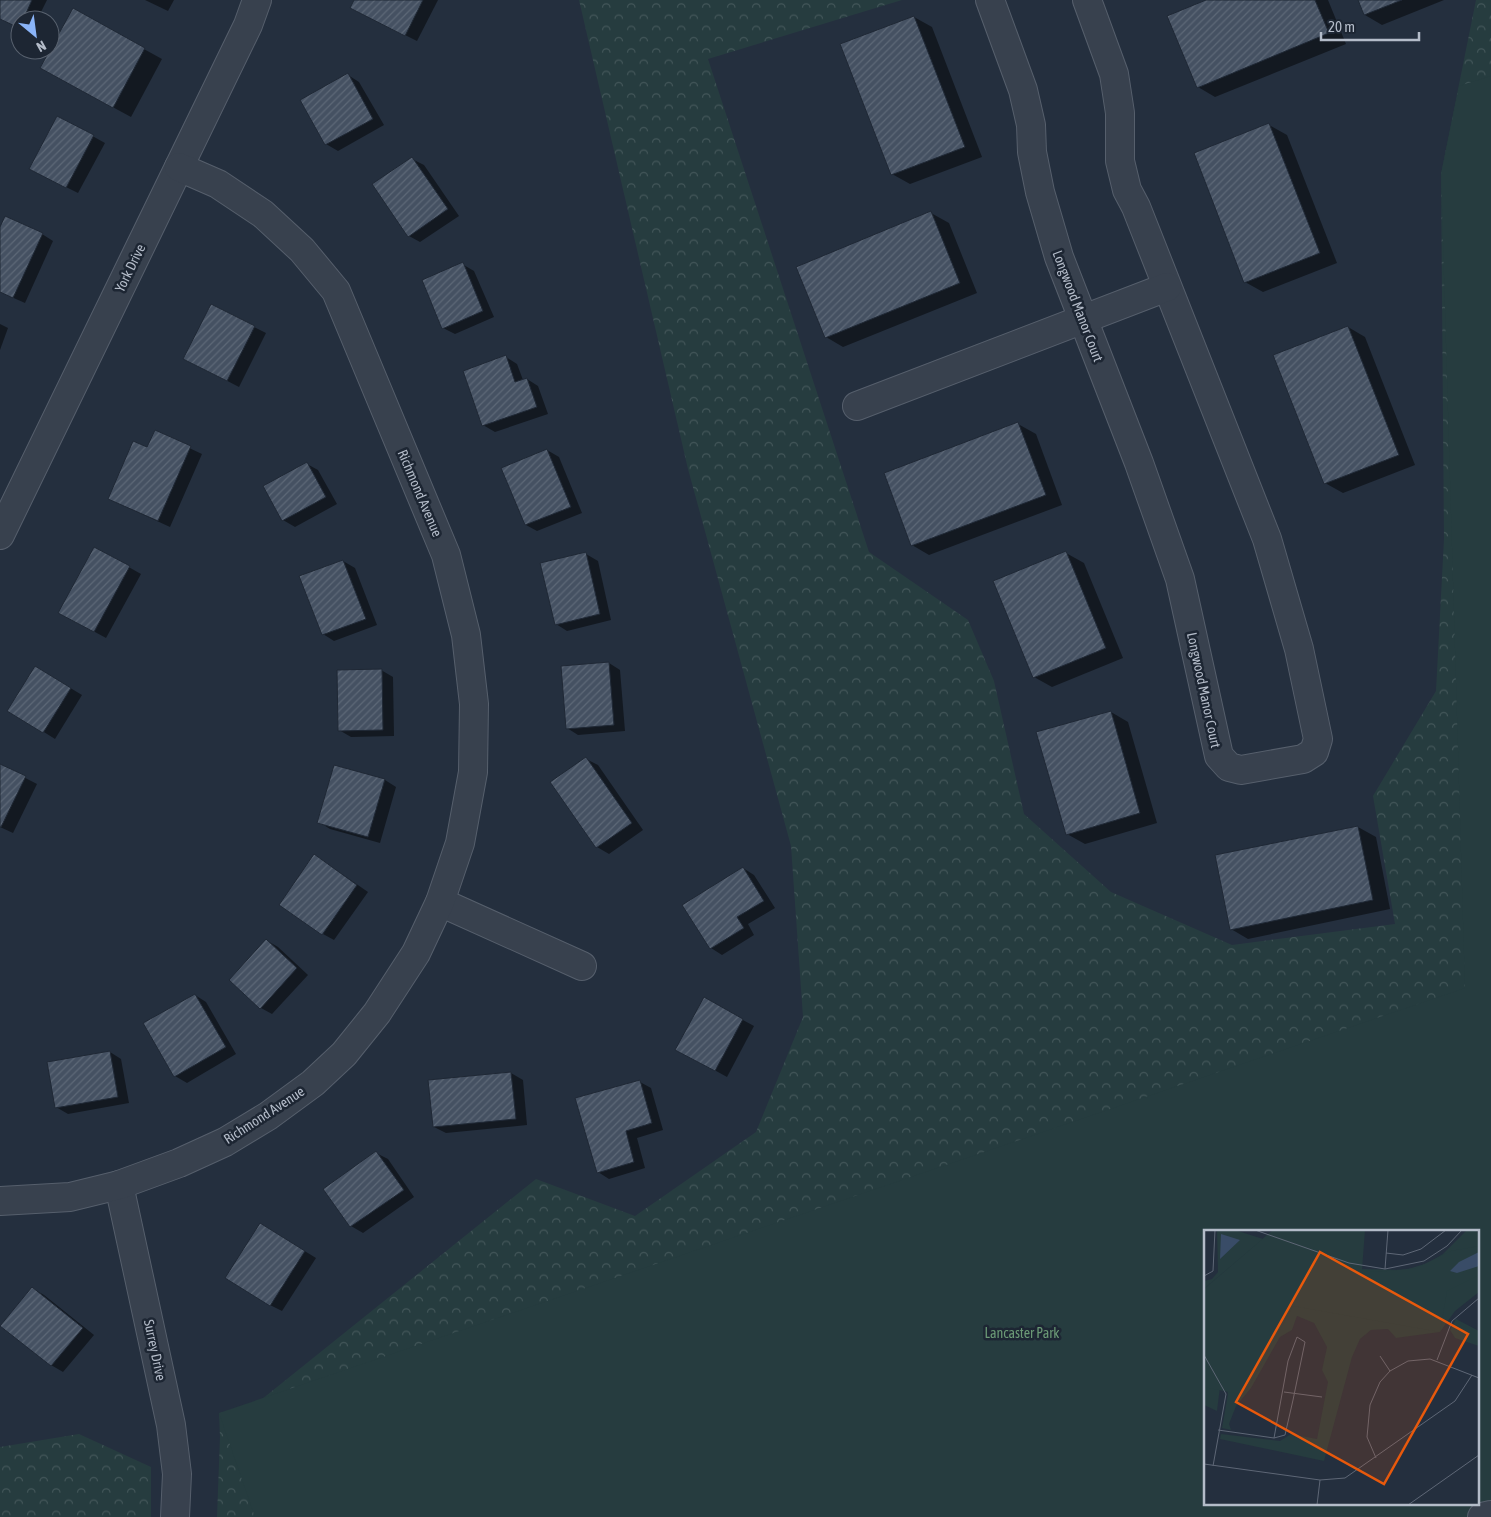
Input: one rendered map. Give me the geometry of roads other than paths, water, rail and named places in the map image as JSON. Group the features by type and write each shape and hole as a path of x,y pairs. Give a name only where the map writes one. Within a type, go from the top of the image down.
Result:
{"street":[{"name":"York Drive","path":"0,535 248,24 257,0"},
{"name":"Longwood Manor Court","path":"990,0 1023,90 1031,125 1032,152 1040,192 1059,257 1139,463 1180,579 1218,756 1229,767 1241,770 1303,759 1314,752 1318,739 1300,649 1267,539 1136,207 1127,190 1120,161 1120,114 1114,74 1087,0"},
{"name":"Richmond Avenue","path":"0,1201 70,1197 119,1185 179,1163 225,1142 268,1116 312,1083 344,1054 377,1013 416,953 440,902 460,843 473,772 474,704 466,635 446,555 336,291 302,250 263,214 218,184 179,167"},
{"path":"857,406 1168,287"},
{"path":"440,902 582,966"},
{"name":"Surrey Drive","path":"119,1185 171,1425 176,1474 175,1517"},
{"path":"1482,1517 1491,1516"}],"park label":[{"name":"Lancaster Park","path":"1022,1333"}]}
